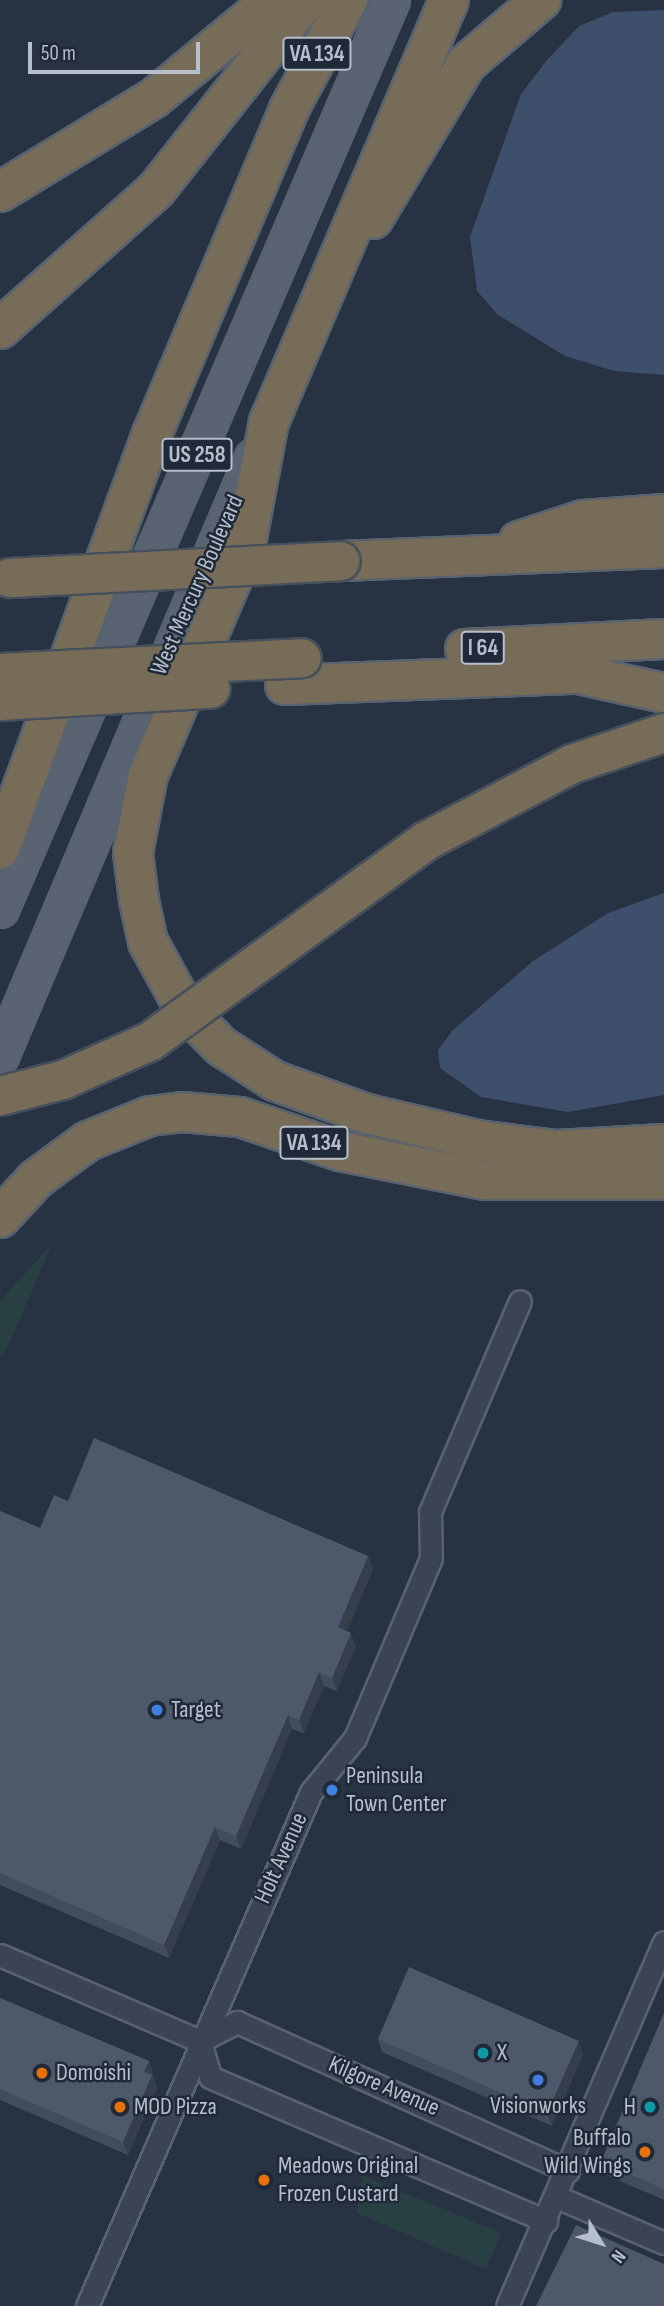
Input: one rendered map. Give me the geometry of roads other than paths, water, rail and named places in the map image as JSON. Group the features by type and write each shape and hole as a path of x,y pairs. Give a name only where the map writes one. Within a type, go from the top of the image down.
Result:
{"highway":[{"path":"0,192 154,98 272,0"},
{"path":"0,329 156,190 306,0"},
{"name":"VA 134","path":"0,849 152,434 289,109 348,0"},
{"name":"West Mercury Boulevard","path":"269,421 449,0"},
{"path":"328,284 405,174 439,100 466,64 541,0"},
{"path":"269,421 245,549 148,775 136,817 139,900 165,978 204,1032 244,1063 367,1114 555,1150 664,1144"},
{"path":"477,554 583,520 664,514"},
{"path":"5,578 477,554 664,548"},
{"name":"I 64","path":"0,673 294,671 664,639"},
{"path":"0,701 294,671 611,677 664,693"},
{"path":"0,1096 63,1080 150,1041 426,841 572,764 664,733"},
{"name":"VA 134","path":"0,1218 36,1179 88,1140 150,1116 182,1112 240,1117 340,1151 485,1180 664,1180"}],"main road":[{"name":"West Mercury Boulevard","path":"0,909 391,0"},
{"name":"West Mercury Boulevard","path":"0,1056 269,421"}],"street":[{"name":"Holt Avenue","path":"87,2306 200,2041 311,1792 355,1738 431,1558 430,1512 520,1301"},
{"path":"508,2306 557,2197 664,1942"},
{"path":"0,1955 200,2041 210,2077 546,2221"},
{"name":"Kilgore Avenue","path":"200,2041 237,2022 568,2171"},
{"path":"557,2197 664,2242"}],"water":[{"path":"664,10 664,375 614,371 565,356 498,315 477,291 470,237 521,94 547,60 579,26 613,12"},
{"path":"664,893 664,1095 568,1112 481,1097 440,1068 438,1050 453,1030 533,961 608,913"}],"place":[{"name":"Target","path":"157,1710"},
{"name":"Peninsula Town Center","path":"332,1790"},
{"name":"X","path":"483,2053"},
{"name":"Domoishi","path":"42,2073"},
{"name":"Visionworks","path":"538,2080"},
{"name":"MOD Pizza","path":"120,2107"},
{"name":"H","path":"650,2107"},
{"name":"Buffalo Wild Wings","path":"645,2152"},
{"name":"Meadows Original Frozen Custard","path":"264,2180"}]}
